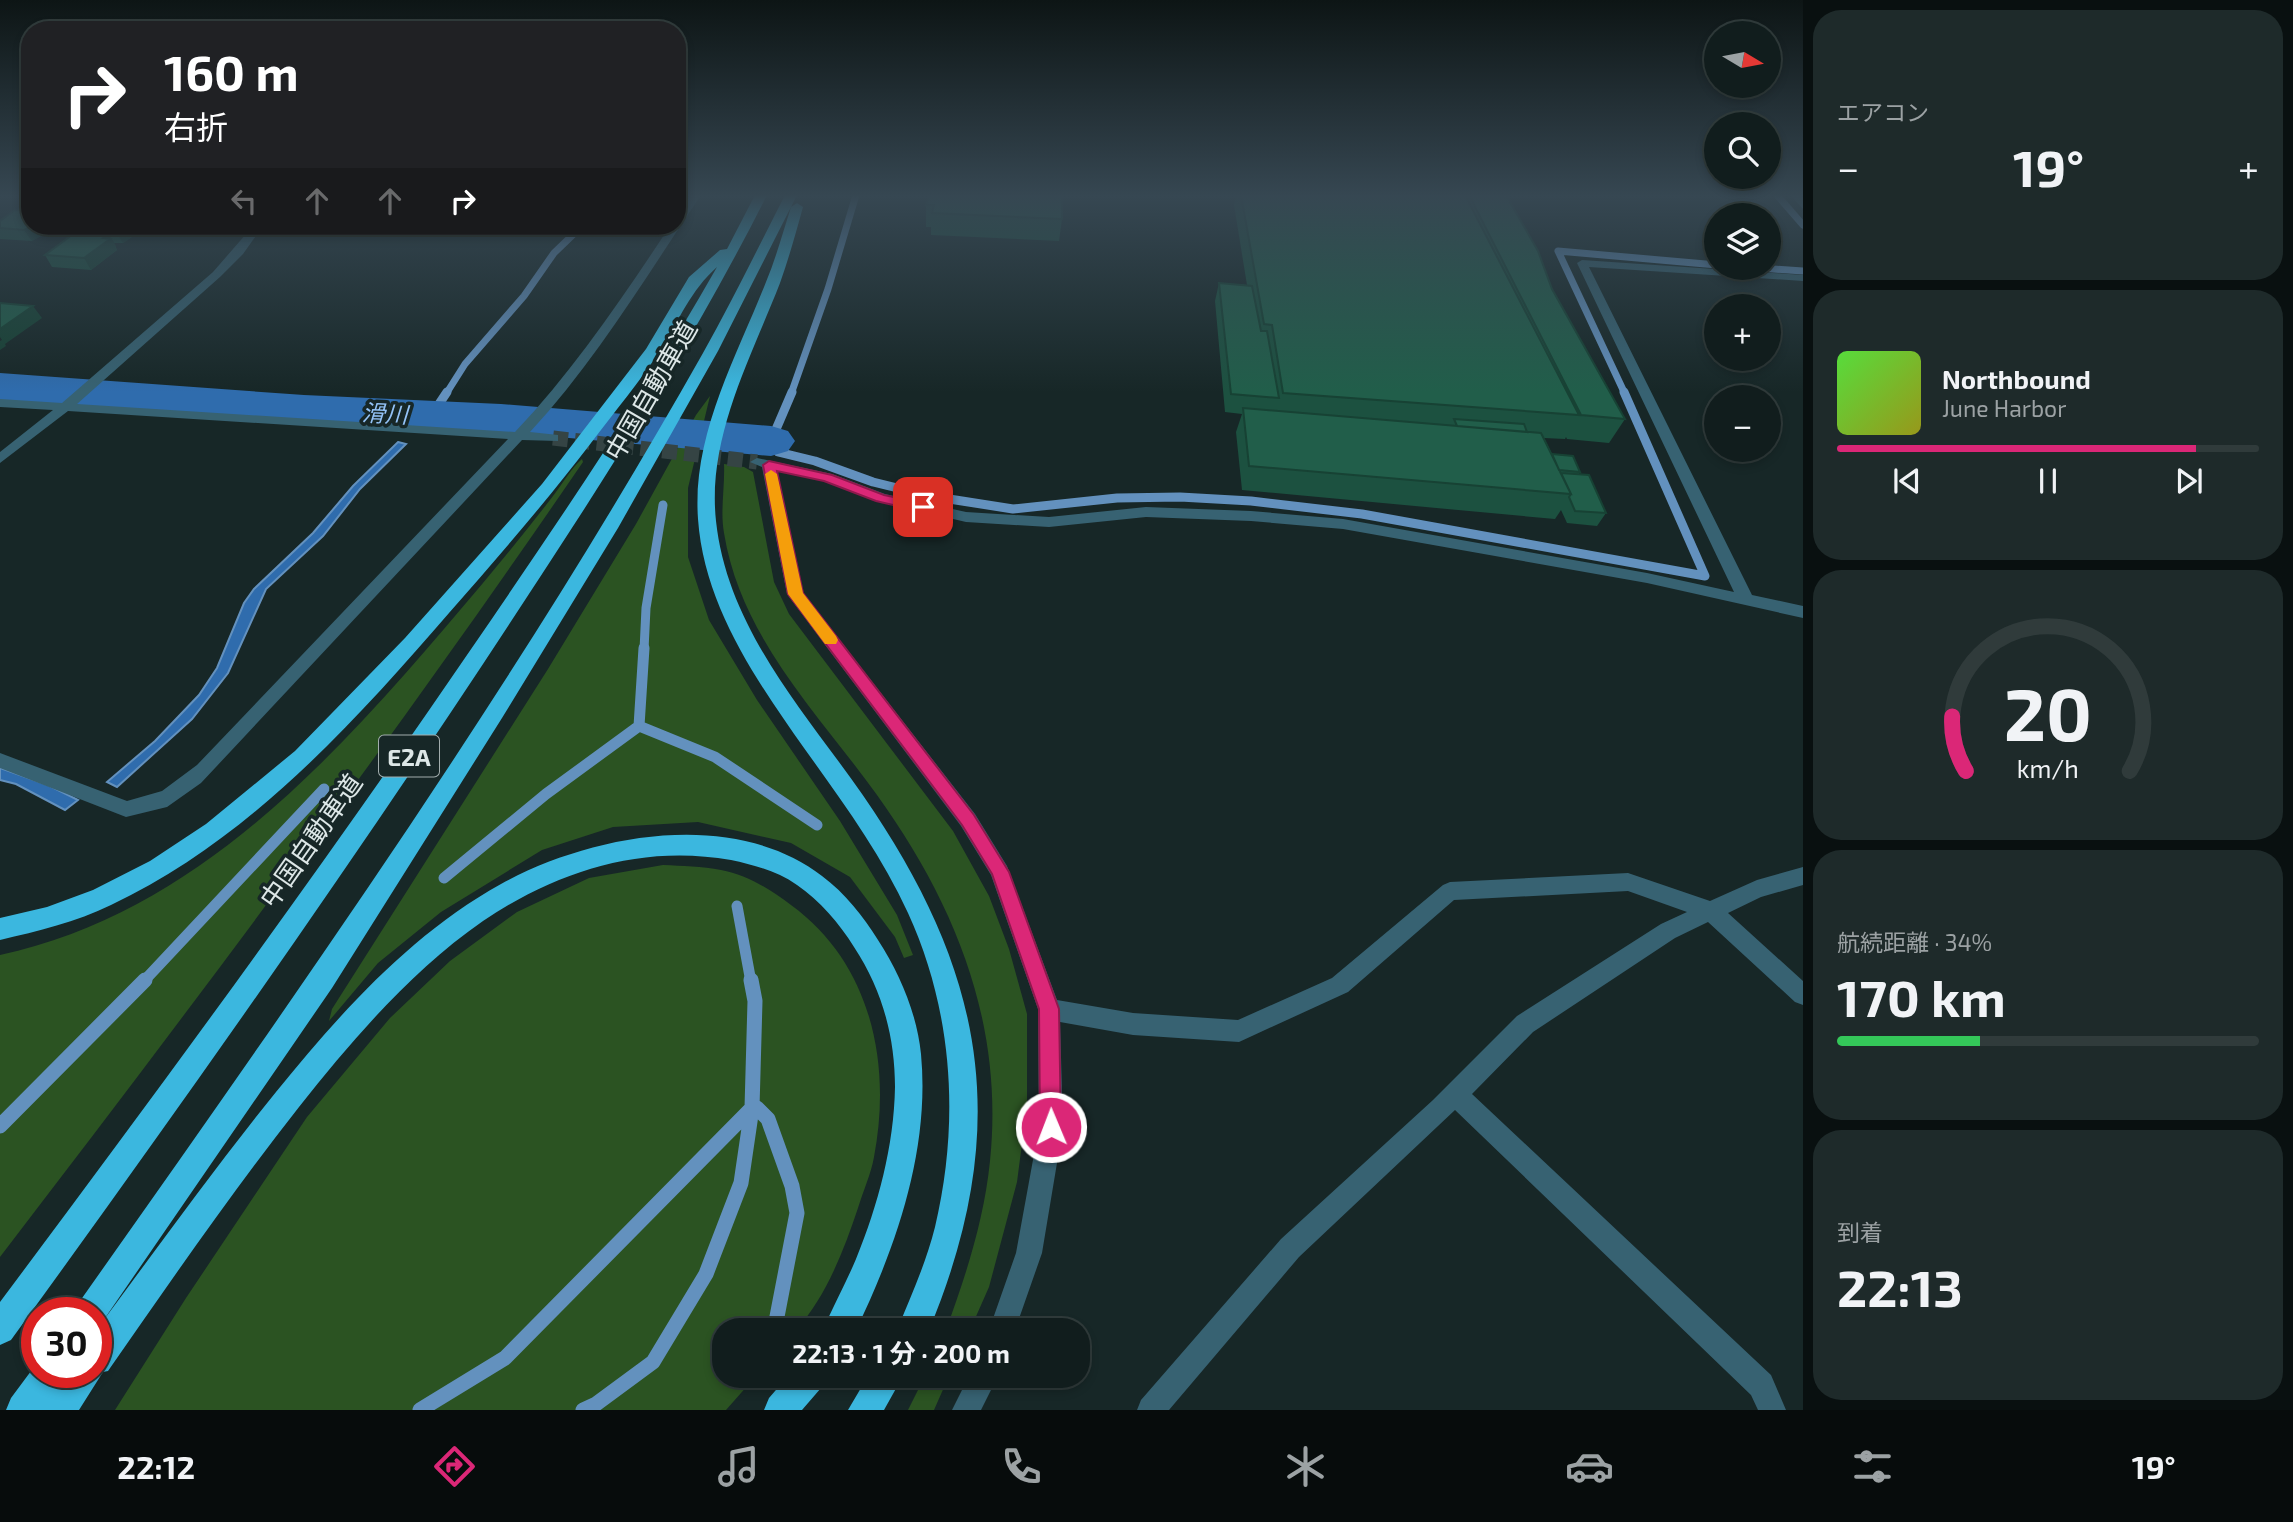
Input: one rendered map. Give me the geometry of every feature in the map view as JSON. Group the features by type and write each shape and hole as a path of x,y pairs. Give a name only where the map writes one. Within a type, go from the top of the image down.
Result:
{"highway":[{"path":"0,929 47,918 101,898 158,867 214,831 303,757 412,643 548,488 653,350 694,280 717,261"},
{"name":"中国自動車道","path":"0,1329 449,699 576,508 726,261"},
{"name":"中国自動車道","path":"101,1297 323,979 495,712 609,528 698,375 758,261"},
{"path":"780,261 723,410 710,469 706,516 710,551 734,621 755,660 877,833 921,913 955,1012 962,1064 965,1125 957,1192 939,1264 918,1318"},
{"path":"112,1337 236,1165 309,1072 368,1004 414,958 510,892 560,867 607,852 649,844 695,845 732,850 766,859 803,876 830,897 854,925 879,962 897,1007 907,1053 907,1104 899,1165 874,1253 860,1290 845,1318"},
{"path":"23,1410 39,1388"},
{"path":"59,1410 75,1388"},
{"path":"781,1410 799,1388"},
{"path":"865,1410 879,1388"}],"street":[{"path":"0,459 67,408 230,261"},
{"path":"0,760 126,808 148,807 172,797 204,770 547,407 628,298 652,261"},
{"path":"1746,599 1582,263 1803,278"},
{"path":"0,403 554,438"},
{"path":"1006,1318 1029,1253 1051,1127 1049,1009 1000,872 968,820 796,594 763,464 827,477 881,498 966,517 1049,522 1146,513 1251,516 1343,524 1647,578 1803,612"},
{"path":"1151,1410 1290,1248 1455,1094 1525,1024 1668,931 1757,889 1803,876"},
{"path":"1049,1009 1133,1024 1239,1031 1340,985 1450,891 1628,881 1711,911 1803,995"},
{"path":"1455,1094 1762,1385 1772,1410"},
{"path":"966,1410 978,1388"}],"green space":[{"path":"710,396 688,488 688,557 709,620 757,700 840,821 897,915 913,955 904,958 895,937 850,877 791,843 698,822 613,827 542,850 441,912 378,963 329,1021 332,1009 548,669 636,524 696,415"},
{"path":"582,459 583,462 513,564 370,764 0,1257 0,955 75,932 145,900 210,858 270,810 327,757 382,700 483,583"},
{"path":"724,464 744,467 753,472 774,582 789,614 953,831 989,896 1009,949 1027,1014 1027,1105 1017,1182 989,1287 975,1318 950,1318 973,1247 990,1161 992,1110 989,1061 981,1014 968,968 930,879 905,837 877,795 807,704 764,640 733,571 722,516"},
{"path":"663,865 721,870 758,883 791,905 818,929 840,956 857,985 869,1018 877,1051 879,1122 874,1157 853,1224 825,1288 806,1318 712,1318 712,1388 745,1388 726,1410 115,1410 307,1117 390,1018 450,961 517,912 589,878"},
{"path":"919,1388 944,1388 934,1410 908,1410"}],"water":[{"path":"398,442 406,444 360,489 323,536 266,589 228,673 192,719 117,787 107,782 155,741 199,695 217,668 244,603 254,589 313,533 353,486"},
{"path":"0,768 48,785 78,800 65,810 16,784 0,780"}],"building":[{"path":"1253,261 1499,261 1579,415 1283,393 1272,325 1264,324"},
{"path":"1502,261 1542,261 1552,289 1625,419 1581,415"},
{"path":"1219,283 1252,286 1261,331 1267,331 1279,398 1231,394"},
{"path":"0,303 33,306 0,329"},
{"path":"1243,408 1541,433 1571,494 1249,466"},
{"path":"1454,419 1524,424 1527,432 1457,426"},
{"path":"1552,454 1573,456 1580,472 1559,470"},
{"path":"1561,473 1589,475 1606,513 1575,511 1569,497 1571,494"}],"waterway":[{"path":"446,394 465,364 524,296 549,261"},
{"path":"791,394 836,261"},
{"path":"1563,261 1625,394"},
{"path":"1669,261 1704,264"},
{"path":"1781,269 1803,271"},
{"name":"滑川","path":"0,387 304,409 501,418 771,441"},
{"path":"431,416 447,392"},
{"path":"792,392 771,441 778,452 815,461 873,482 930,496 1013,509 1117,498 1180,497 1251,501 1362,514 1705,576 1624,392"},
{"path":"644,650 646,608 663,505"},
{"path":"639,726 644,648"},
{"path":"444,878 546,794 639,726"},
{"path":"639,726 715,757 817,825"},
{"path":"143,982 324,789"},
{"path":"737,906 751,982"},
{"path":"0,1126 145,980"},
{"path":"751,980 755,1001 752,1108"},
{"path":"420,1410 505,1358 752,1108"},
{"path":"583,1410 596,1404 653,1362 706,1274 741,1183 752,1108"},
{"path":"757,1108 768,1119 792,1186 797,1213 777,1318"}],"tunnel":[{"path":"553,438 757,462"}],"slow traffic":[{"path":"771,474 796,594 831,640"}],"route":[{"path":"923,507 881,498 827,477 769,465 796,594 968,820 1000,872 1049,1009 1051,1127"}]}
